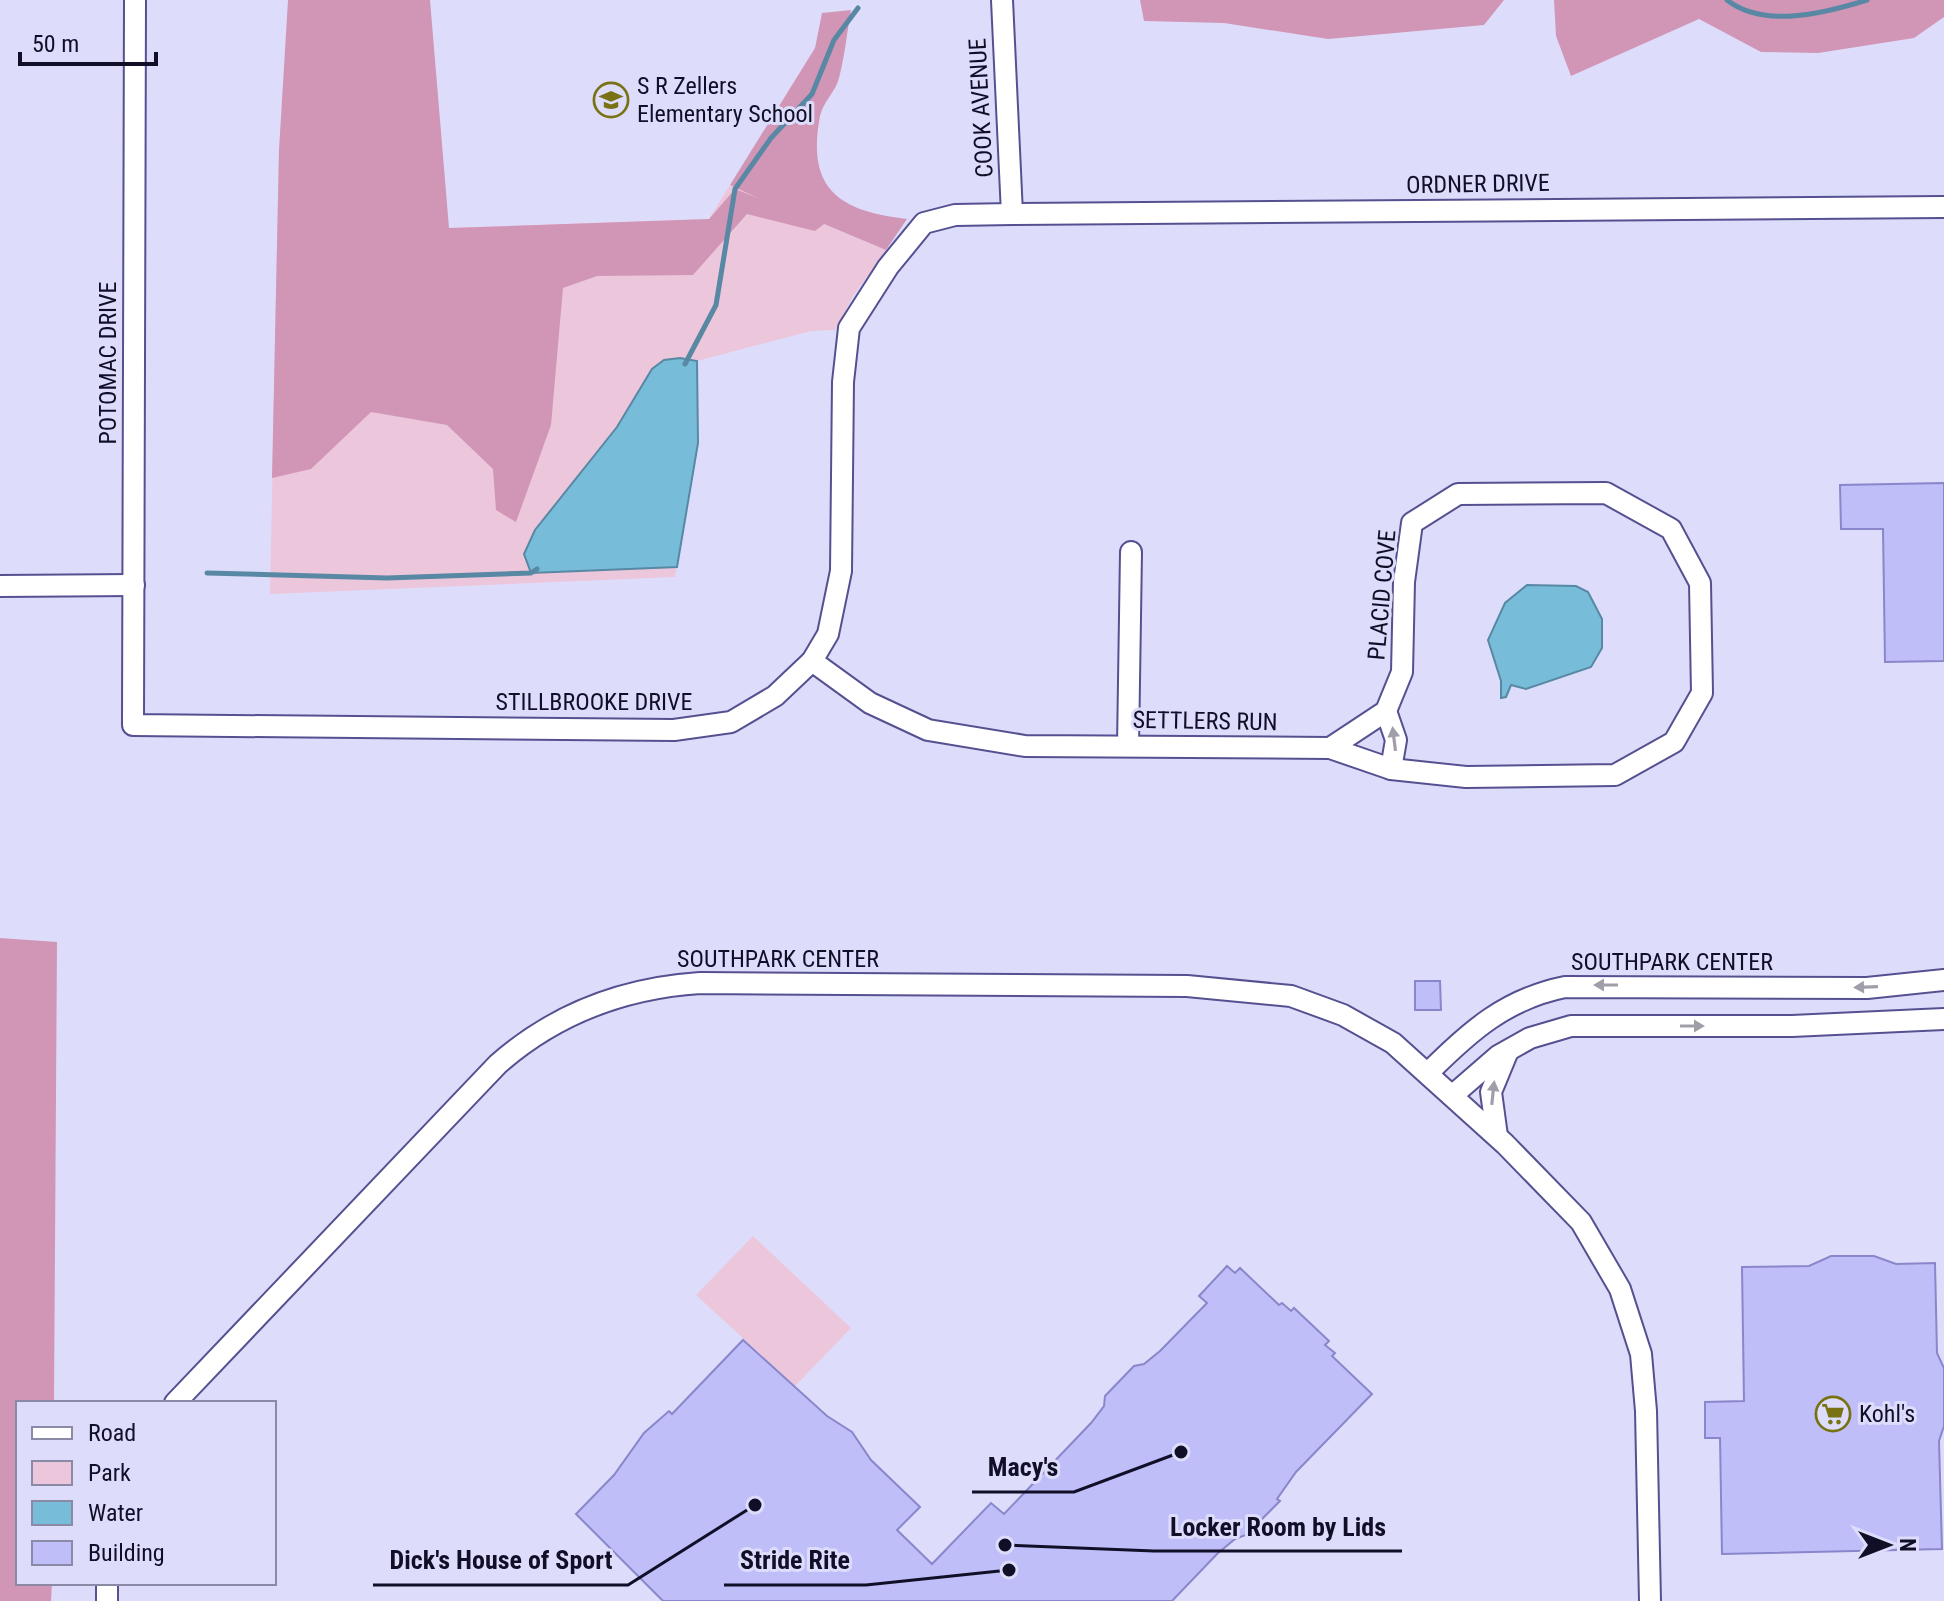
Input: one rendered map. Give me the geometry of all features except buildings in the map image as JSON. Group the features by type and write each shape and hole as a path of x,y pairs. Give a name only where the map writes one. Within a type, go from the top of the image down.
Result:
{"street":[{"name":"POTOMAC DRIVE","path":"133,725 135,0"},
{"name":"COOK AVENUE","path":"1002,0 1012,214"},
{"name":"ORDNER DRIVE","path":"1012,214 1944,207"},
{"name":"STILLBROOKE DRIVE","path":"133,725 700,729 731,722 755,710 812,661 828,634 841,571 843,382 849,328 888,267 924,223 955,215 1012,214"},
{"name":"PLACID COVE","path":"1386,711 1402,672 1404,582 1412,523 1458,494 1606,493 1671,529 1700,583 1702,693 1674,742 1615,775"},
{"path":"1128,746 1131,552"},
{"path":"0,586 134,585"},
{"name":"SETTLERS RUN","path":"812,661 870,703 928,730 1025,746 1330,748 1391,769 1466,777 1615,775"},
{"path":"1330,748 1386,711 1396,740 1391,769"},
{"name":"SOUTHPARK CENTER","path":"1429,1072 1491,1015 1525,998 1565,987 1867,988 1944,980"},
{"name":"SOUTHPARK CENTER","path":"177,1401 498,1064 550,1026 619,996 663,986 708,983 1221,987 1291,996 1325,1007 1393,1043 1429,1072 1581,1222 1611,1268 1631,1318 1645,1393 1650,1601"},
{"path":"1453,1095 1481,1069 1508,1051 1550,1031 1581,1025 1792,1026 1944,1019"},
{"path":"1497,1136 1491,1092 1508,1051"}],"green space":[{"path":"279,150 449,228 709,219 730,185 886,250 853,296 835,330 811,331 697,361 698,443 675,577 270,594"},
{"path":"753,1236 851,1328 795,1386 696,1295"}],"shaded area":[{"path":"288,0 430,0 449,228 709,219 735,189 758,198 730,185 815,48 822,13 851,10 839,78 820,116 818,162 833,192 846,202 863,210 907,219 886,250 824,224 815,231 747,214 693,275 597,276 563,288 551,425 516,522 496,510 493,469 447,425 371,412 311,469 272,478 279,150"},
{"path":"1140,0 1504,0 1484,25 1328,39 1224,23 1144,21"},
{"path":"1554,0 1944,0 1944,17 1914,38 1818,53 1761,52 1699,19 1571,76 1556,36"},
{"path":"0,938 57,942 54,1401 16,1401 16,1585 52,1585 51,1601 0,1601"}],"water":[{"path":"680,358 697,361 698,443 677,567 531,573 524,554 535,530 617,427 652,369 664,360"},
{"path":"1527,585 1576,586 1588,592 1602,619 1602,648 1591,667 1526,689 1511,685 1506,697 1501,698 1501,681 1488,640 1505,603"}],"waterway":[{"path":"1727,0 1742,9 1776,16 1833,10 1867,0"},
{"path":"685,364 716,305 735,189 771,138 812,94 834,40 858,8"},
{"path":"207,573 387,578 531,573 537,569"}],"place":[{"name":"S R Zellers Elementary School","path":"611,100"},
{"name":"Kohl's","path":"1833,1414"},
{"name":"Macy's","path":"1181,1452"},
{"name":"Dick's House of Sport","path":"755,1505"},
{"name":"Locker Room by Lids","path":"1005,1545"},
{"name":"Stride Rite","path":"1009,1570"}]}
